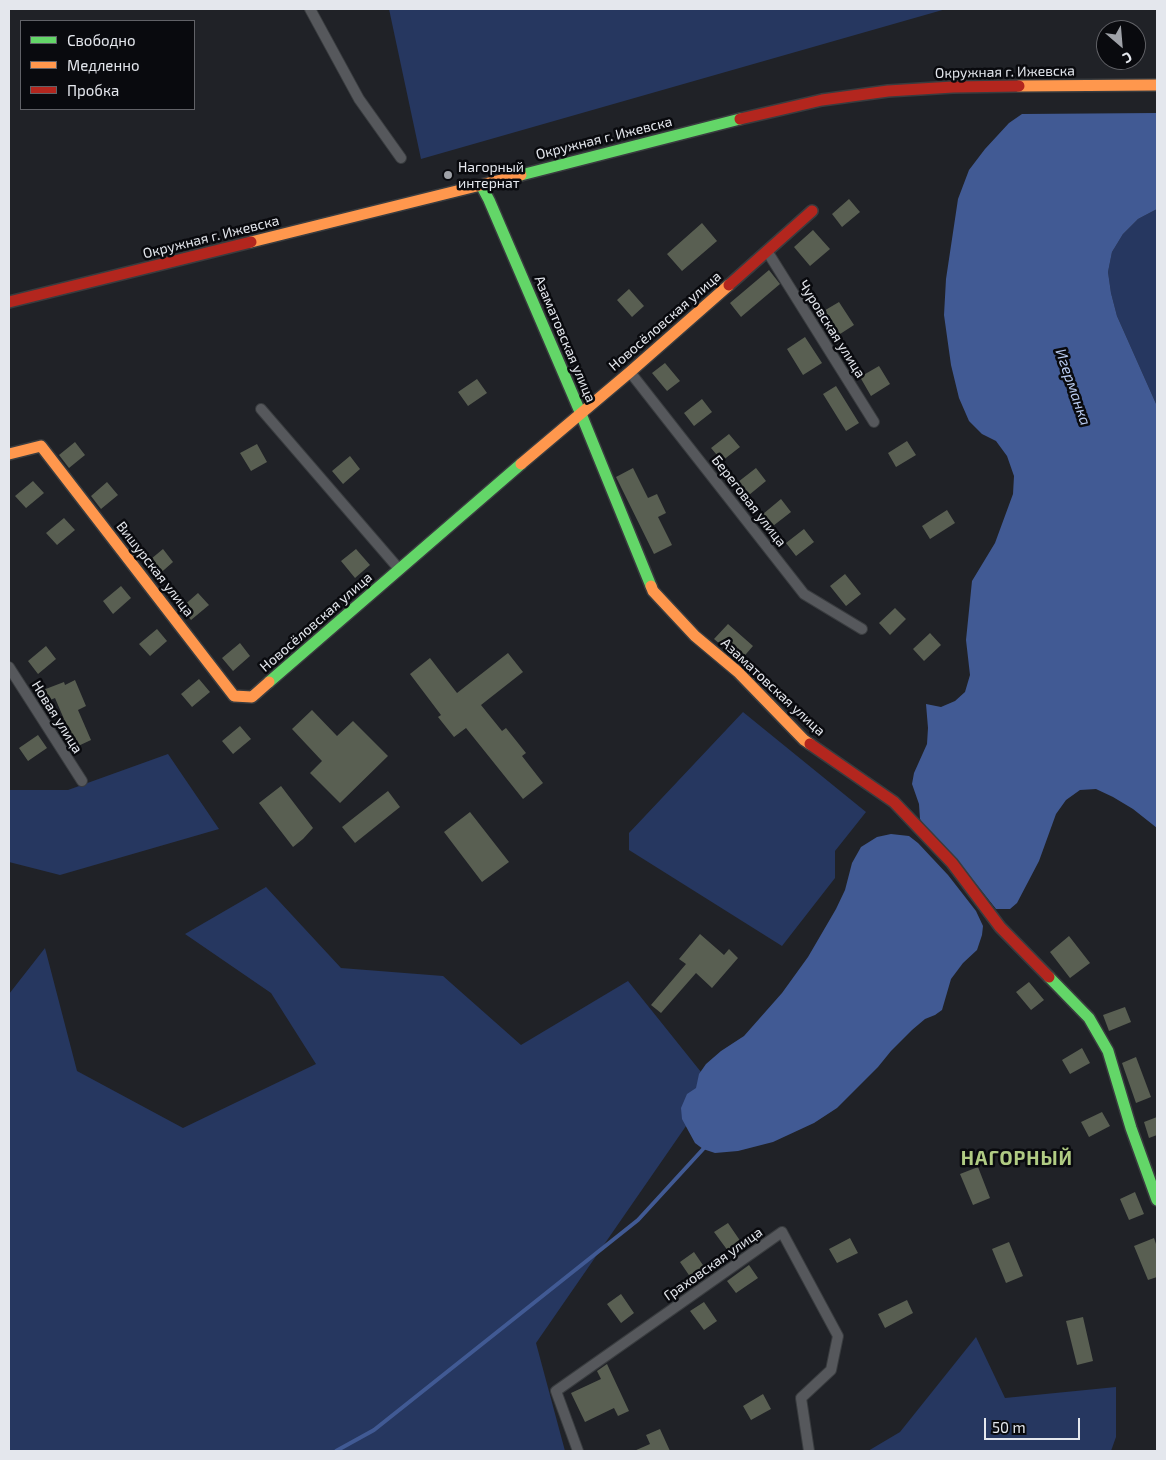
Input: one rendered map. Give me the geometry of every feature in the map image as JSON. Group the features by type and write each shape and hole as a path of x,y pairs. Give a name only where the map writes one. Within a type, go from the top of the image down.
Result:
{"street":[{"path":"310,9 359,98 401,158"},
{"name":"Окружная г. Ижевска","path":"9,302 723,123 822,100 888,91 953,87 1157,85"},
{"name":"Азаматовская улица","path":"481,185 581,414 653,591 695,636 738,672 804,740 894,802 952,863 1000,927 1089,1018 1108,1051 1131,1128 1157,1200"},
{"name":"Новосёловская улица","path":"252,697 478,500 630,372 812,211"},
{"name":"Чуровская улица","path":"767,251 874,422"},
{"name":"Береговая улица","path":"630,372 804,594 862,629"},
{"path":"261,409 399,569"},
{"name":"Вишурская улица","path":"9,454 41,446 234,696 252,697"},
{"name":"Новая улица","path":"9,667 82,781"},
{"name":"Граховская улица","path":"578,1451 556,1391 782,1232 838,1336 831,1370 801,1398 809,1451"}],"shaded area":[{"path":"389,9 946,9 421,159"},
{"path":"1157,209 1157,406 1117,316 1108,272 1112,252 1123,234 1138,219"},
{"path":"743,712 866,812 835,851 835,878 782,946 629,850 629,833"},
{"path":"168,754 219,829 60,875 9,862 9,790 68,790"},
{"path":"266,887 341,968 443,976 521,1045 628,981 713,1087 536,1343 565,1451 9,1451 9,994 45,948 77,1071 183,1128 316,1064 271,993 185,934"},
{"path":"976,1337 1005,1398 1116,1387 1116,1437 1111,1451 868,1451 900,1432"}],"water":[{"name":"Игерманка","path":"1157,113 1157,209 1138,219 1123,234 1112,252 1108,272 1117,316 1157,406 1157,828 1133,809 1113,797 1096,789 1080,790 1066,800 1056,814 1039,861 1017,903 1010,909 996,909 962,866 930,834 920,819 919,804 912,784 914,773 927,744 926,704 941,707 955,701 965,692 970,675 966,640 972,581 995,543 1013,494 1014,476 1007,456 996,441 982,434 969,421 959,398 951,365 944,315 946,279 958,199 969,170 1009,123 1022,114"},
{"path":"891,834 909,836 918,843 948,875 976,911 983,926 977,950 963,963 951,979 942,1010 925,1019 912,1030 837,1108 814,1123 773,1142 738,1151 715,1153 703,1149 695,1143 682,1119 681,1108 687,1094 696,1088 699,1074 706,1064 721,1051 744,1036 782,993 808,957 836,909 845,890 852,863 861,847 877,837"}],"building":[{"path":"849,199 860,212 842,227 832,214"},
{"path":"702,223 717,241 682,271 667,254"},
{"path":"813,230 830,249 810,266 794,247"},
{"path":"769,270 780,284 741,317 730,303"},
{"path":"629,289 644,306 632,317 617,300"},
{"path":"839,302 854,325 837,336 822,312"},
{"path":"805,337 822,363 803,375 787,349"},
{"path":"665,363 680,381 667,391 652,373"},
{"path":"879,366 890,384 871,396 860,377"},
{"path":"477,379 487,393 468,406 458,392"},
{"path":"836,386 859,423 846,431 823,394"},
{"path":"702,399 712,412 694,426 684,413"},
{"path":"729,434 740,447 722,461 711,448"},
{"path":"907,441 916,455 896,467 888,453"},
{"path":"75,442 85,455 69,468 59,455"},
{"path":"257,444 267,462 251,471 240,453"},
{"path":"350,456 360,469 343,484 332,471"},
{"path":"633,468 648,498 657,494 666,513 658,517 672,545 654,554 616,477"},
{"path":"756,468 766,481 749,495 738,482"},
{"path":"33,481 44,493 26,508 15,496"},
{"path":"107,482 118,495 101,509 91,496"},
{"path":"781,499 791,512 773,526 763,514"},
{"path":"947,510 955,523 930,539 922,526"},
{"path":"64,518 75,530 57,545 46,533"},
{"path":"804,529 814,542 796,556 786,543"},
{"path":"163,549 173,562 156,577 145,564"},
{"path":"356,549 370,565 355,578 341,561"},
{"path":"845,574 861,594 846,606 830,586"},
{"path":"121,586 131,598 113,614 103,601"},
{"path":"198,593 209,605 191,620 181,608"},
{"path":"895,608 906,619 890,635 879,623"},
{"path":"728,624 753,646 740,661 714,639"},
{"path":"157,629 167,641 150,656 139,644"},
{"path":"930,633 941,645 924,661 913,649"},
{"path":"240,643 250,656 233,671 222,658"},
{"path":"46,646 56,659 38,674 28,661"},
{"path":"508,653 523,672 481,705 502,731 506,728 526,753 522,756 543,783 523,799 466,728 454,737 438,717 441,715 410,674 430,658 457,693"},
{"path":"199,679 210,692 192,707 181,694"},
{"path":"75,680 86,706 78,710 91,740 76,747 55,698 48,701 43,690 64,682 65,685"},
{"path":"312,710 337,736 353,721 388,756 340,803 310,773 322,761 292,729"},
{"path":"240,726 251,739 233,754 222,741"},
{"path":"38,735 47,748 28,761 19,748"},
{"path":"281,786 313,828 293,847 259,803"},
{"path":"388,791 400,807 355,843 342,827"},
{"path":"470,812 509,862 482,882 444,832"},
{"path":"700,934 724,955 729,949 738,958 712,988 696,973 661,1013 651,1005 686,964 679,959"},
{"path":"1069,936 1090,963 1070,978 1050,952"},
{"path":"1029,982 1044,1000 1031,1010 1016,992"},
{"path":"1125,1007 1131,1022 1109,1031 1103,1015"},
{"path":"1082,1048 1090,1063 1070,1074 1062,1060"},
{"path":"1136,1057 1151,1097 1136,1103 1122,1063"},
{"path":"1102,1112 1110,1126 1089,1137 1081,1122"},
{"path":"1157,1117 1157,1135 1149,1138 1144,1122"},
{"path":"978,1167 990,1198 973,1205 960,1174"},
{"path":"1135,1192 1144,1214 1129,1220 1120,1199"},
{"path":"728,1223 741,1242 728,1251 714,1232"},
{"path":"850,1238 858,1253 837,1263 829,1249"},
{"path":"1154,1238 1157,1247 1157,1277 1148,1280 1134,1246"},
{"path":"1009,1242 1023,1276 1006,1283 992,1249"},
{"path":"694,1252 707,1271 693,1281 680,1262"},
{"path":"749,1265 758,1278 736,1293 727,1281"},
{"path":"621,1294 634,1313 621,1323 607,1304"},
{"path":"907,1300 913,1313 885,1328 878,1314"},
{"path":"704,1302 717,1321 704,1330 690,1311"},
{"path":"1083,1317 1093,1361 1077,1365 1066,1321"},
{"path":"607,1364 629,1411 618,1416 614,1408 585,1422 571,1393 601,1379 597,1371"},
{"path":"763,1394 771,1409 751,1420 743,1406"},
{"path":"660,1429 670,1451 634,1451 650,1444 646,1435"}],"waterway":[{"path":"336,1451 374,1430 638,1220 705,1147"}],"traffic: fast":[{"path":"521,175 740,119"},
{"path":"481,185 581,414 651,586"},
{"path":"269,682 521,464"},
{"path":"1049,977 1089,1018 1108,1051 1131,1128 1157,1200"}],"traffic: slow":[{"path":"1019,86 1157,85"},
{"path":"251,242 521,175"},
{"path":"521,464 729,285"},
{"path":"9,454 41,446 234,696 252,697 269,682"},
{"path":"651,586 653,591 695,636 738,672 810,744"}],"traffic: jam":[{"path":"740,119 822,100 888,91 953,87 1019,86"},
{"path":"729,285 812,211"},
{"path":"9,302 251,242"},
{"path":"810,744 894,802 952,863 1000,927 1049,977"}],"place":[{"name":"Нагорный интернат","path":"448,175"}],"district":[{"name":"НАГОРНЫЙ","path":"1017,1159"}]}
